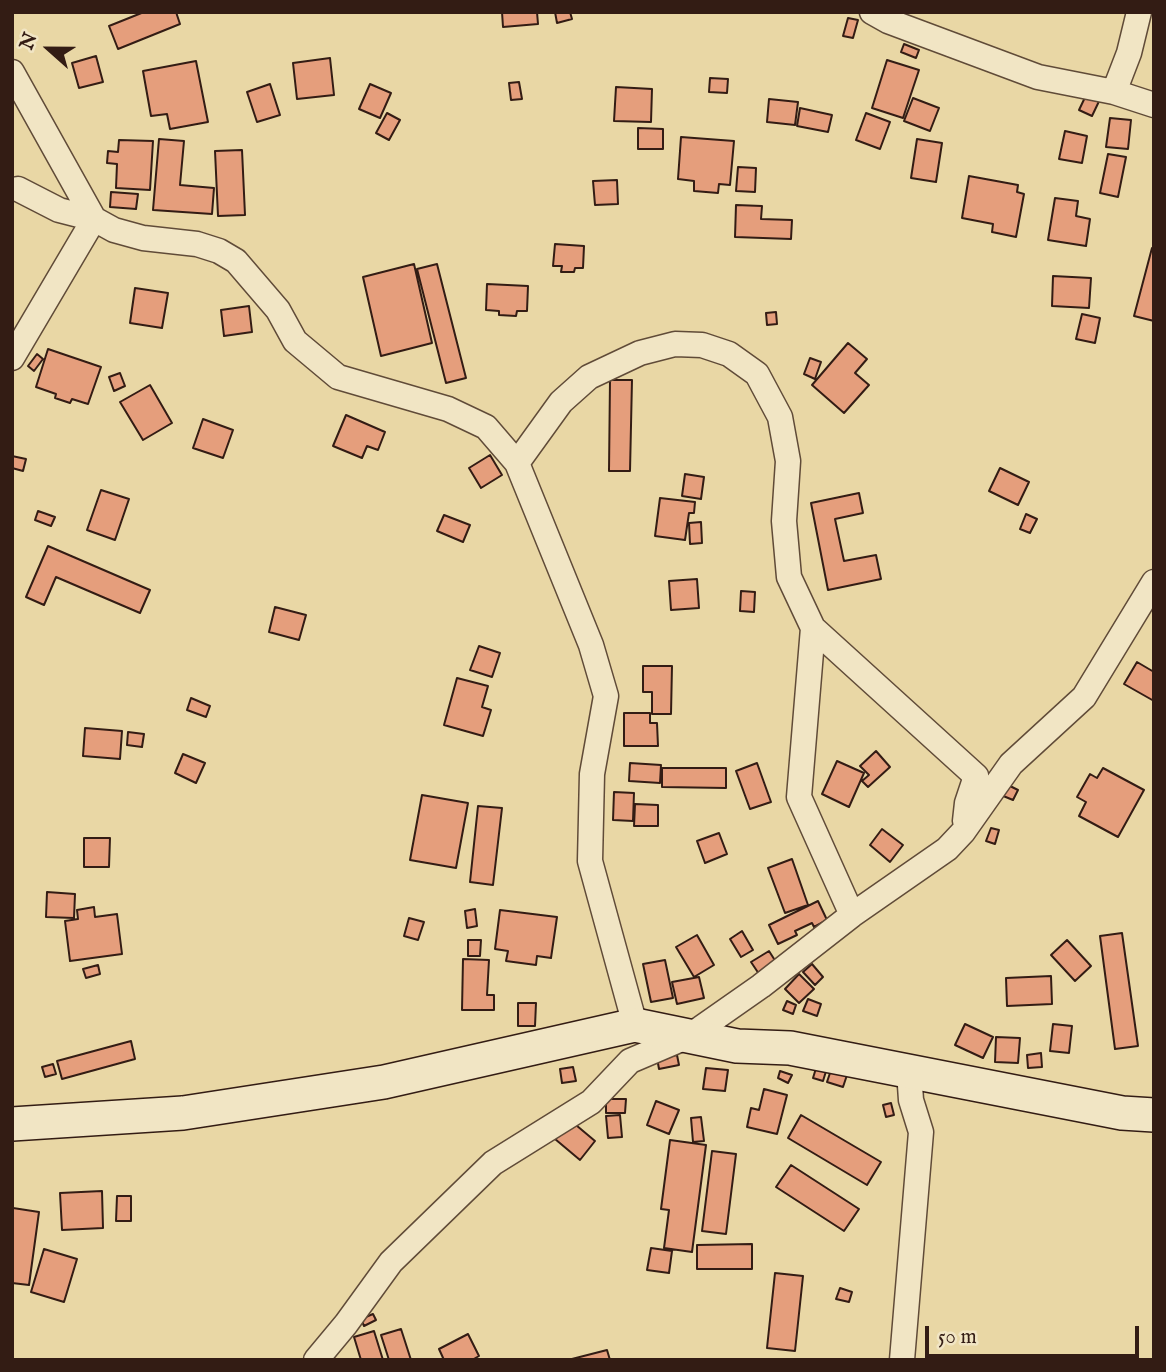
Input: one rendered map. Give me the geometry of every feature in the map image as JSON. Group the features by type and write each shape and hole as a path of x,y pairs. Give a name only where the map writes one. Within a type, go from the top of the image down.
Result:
{"main road":[{"path":"12,1124 183,1113 384,1083 635,1025 737,1046 790,1048 1122,1113 1154,1115"}],"street":[{"path":"872,12 888,21 1038,77 1114,92 1154,105"},
{"path":"1114,92 1129,53 1139,12"},
{"path":"12,72 94,219"},
{"path":"18,190 59,210 94,219 114,230 143,238 197,244 219,251 236,261 278,310 295,341 338,377 448,410 486,427 517,463 591,645 606,696 592,774 590,862 635,1025"},
{"path":"12,358 94,219"},
{"path":"517,463 561,402 589,377 640,353 675,344 702,345 729,354 757,374 780,417 788,461 784,521 789,578 813,628 976,776 967,803 963,832"},
{"path":"316,1360 346,1324 390,1262 493,1163 591,1102 630,1061 691,1035 761,986 852,915 947,849 963,832 1011,764 1084,697 1154,582"},
{"path":"813,628 799,797 852,915"},
{"path":"902,1360 921,1132 911,1100 909,1071"}],"building":[{"path":"144,12 176,12 180,24 118,49 109,26"},
{"path":"502,12 537,12 538,24 503,27"},
{"path":"555,12 570,12 572,19 557,23"},
{"path":"848,18 858,20 853,38 843,36"},
{"path":"904,44 919,50 916,58 901,52"},
{"path":"96,56 103,82 79,88 72,63"},
{"path":"330,58 334,95 297,99 293,63"},
{"path":"887,60 919,70 903,118 872,108"},
{"path":"196,61 208,122 170,129 167,114 151,116 143,71"},
{"path":"710,78 728,79 727,93 709,92"},
{"path":"519,82 522,99 511,100 509,83"},
{"path":"270,84 280,115 257,122 247,92"},
{"path":"370,84 391,93 380,118 359,109"},
{"path":"616,87 652,89 651,122 614,121"},
{"path":"1089,89 1102,95 1092,116 1079,110"},
{"path":"913,98 939,108 930,131 904,121"},
{"path":"769,99 798,102 795,125 767,122"},
{"path":"800,108 832,115 828,132 797,126"},
{"path":"387,113 400,120 389,140 376,133"},
{"path":"866,113 890,122 880,149 856,140"},
{"path":"1110,118 1131,120 1128,149 1106,147"},
{"path":"638,128 663,129 663,149 638,149"},
{"path":"1065,131 1087,136 1082,163 1059,159"},
{"path":"681,137 734,141 730,185 719,184 718,193 694,191 694,181 678,179"},
{"path":"159,139 184,141 180,185 214,188 212,214 153,210"},
{"path":"917,139 942,143 936,182 911,178"},
{"path":"119,140 153,141 150,190 116,188 117,164 107,163 108,151 118,152"},
{"path":"242,150 245,215 218,216 215,151"},
{"path":"1108,154 1126,157 1118,197 1100,193"},
{"path":"738,167 756,168 755,192 736,191"},
{"path":"969,176 1018,185 1017,192 1024,194 1016,237 992,232 993,224 962,218"},
{"path":"617,180 618,204 595,205 593,181"},
{"path":"111,192 138,194 136,209 110,207"},
{"path":"1055,198 1078,201 1076,216 1090,219 1086,246 1048,240"},
{"path":"736,205 762,206 761,219 792,220 791,239 735,237"},
{"path":"555,244 584,246 583,268 575,268 574,272 561,272 562,266 553,266"},
{"path":"1154,248 1154,321 1134,316"},
{"path":"414,264 432,343 381,356 363,277"},
{"path":"437,264 466,378 446,383 417,269"},
{"path":"1053,276 1091,278 1089,308 1052,306"},
{"path":"487,284 528,286 527,311 517,311 516,316 499,315 499,311 486,310"},
{"path":"135,288 168,293 162,328 130,323"},
{"path":"249,306 252,332 224,336 221,310"},
{"path":"776,312 777,324 767,325 766,313"},
{"path":"1082,314 1100,318 1095,343 1076,339"},
{"path":"848,343 867,359 855,373 869,385 844,413 812,385"},
{"path":"48,349 101,367 88,404 72,399 70,403 55,398 56,394 36,387"},
{"path":"37,354 43,359 34,371 28,366"},
{"path":"810,358 821,362 815,379 804,374"},
{"path":"120,373 125,386 114,391 109,377"},
{"path":"610,380 632,380 630,471 609,471"},
{"path":"150,385 172,423 143,440 120,402"},
{"path":"346,415 385,432 378,450 367,446 362,458 333,446"},
{"path":"203,419 233,430 223,458 193,448"},
{"path":"490,455 502,475 481,488 469,468"},
{"path":"12,456 26,459 23,471 12,468"},
{"path":"1000,468 1029,482 1018,505 989,491"},
{"path":"685,474 704,477 701,499 682,496"},
{"path":"101,490 129,499 115,540 87,530"},
{"path":"859,493 863,513 835,519 844,561 876,555 881,579 828,590 811,503"},
{"path":"660,498 695,502 694,513 689,513 685,540 655,536"},
{"path":"38,511 55,517 51,526 35,520"},
{"path":"1026,514 1037,519 1030,533 1020,529"},
{"path":"444,515 470,525 463,542 437,531"},
{"path":"701,522 702,543 690,544 689,523"},
{"path":"48,546 150,590 140,613 56,577 44,605 26,597"},
{"path":"697,579 699,608 671,610 669,581"},
{"path":"741,591 755,592 754,612 740,611"},
{"path":"275,607 306,615 299,640 269,632"},
{"path":"479,646 500,653 492,677 470,670"},
{"path":"1137,662 1154,672 1154,701 1124,684"},
{"path":"643,666 672,666 671,714 652,714 652,692 643,692"},
{"path":"457,678 488,686 482,707 491,710 483,736 444,725"},
{"path":"191,698 210,706 206,717 187,710"},
{"path":"624,713 650,713 650,723 657,723 658,746 624,746"},
{"path":"85,728 122,731 120,759 83,756"},
{"path":"128,732 144,734 142,747 127,745"},
{"path":"876,751 890,767 868,787 862,781 869,775 860,766"},
{"path":"183,754 205,763 196,783 175,773"},
{"path":"837,761 864,773 849,807 822,794"},
{"path":"630,763 661,765 660,783 629,781"},
{"path":"757,763 771,802 750,809 736,771"},
{"path":"662,768 726,768 726,788 662,787"},
{"path":"1103,768 1144,790 1118,837 1079,816 1086,802 1077,797 1090,774 1097,778"},
{"path":"1002,782 1018,790 1013,800 996,793"},
{"path":"614,792 634,793 633,821 613,820"},
{"path":"422,795 468,803 456,868 410,860"},
{"path":"635,804 658,805 658,826 634,826"},
{"path":"478,806 502,808 493,885 470,882"},
{"path":"991,828 999,830 995,844 986,841"},
{"path":"882,829 903,845 890,862 870,845"},
{"path":"719,833 727,854 705,863 697,841"},
{"path":"84,838 110,838 109,867 84,867"},
{"path":"792,859 808,905 785,913 768,868"},
{"path":"47,892 75,894 74,918 46,917"},
{"path":"818,901 827,920 814,927 812,923 795,931 797,935 778,944 769,925"},
{"path":"94,907 95,917 117,914 122,954 70,961 65,921 78,919 77,910"},
{"path":"475,909 477,926 467,928 465,911"},
{"path":"500,910 557,917 551,958 537,956 536,965 506,961 508,951 495,949"},
{"path":"409,918 424,922 418,940 404,936"},
{"path":"742,931 753,950 741,957 730,939"},
{"path":"1122,933 1138,1046 1115,1049 1100,936"},
{"path":"697,935 714,965 694,977 676,947"},
{"path":"468,940 481,940 480,956 468,956"},
{"path":"1067,940 1091,966 1075,981 1051,955"},
{"path":"769,951 776,962 759,974 751,962"},
{"path":"463,959 489,960 487,995 494,995 494,1010 462,1010"},
{"path":"665,960 673,998 651,1002 643,964"},
{"path":"812,964 823,977 815,985 803,972"},
{"path":"98,965 100,974 86,978 83,969"},
{"path":"799,974 814,989 799,1003 785,989"},
{"path":"1051,976 1052,1004 1007,1006 1006,978"},
{"path":"699,977 704,998 677,1004 672,982"},
{"path":"808,999 821,1004 817,1016 803,1011"},
{"path":"787,1001 796,1005 793,1014 783,1010"},
{"path":"518,1003 536,1003 535,1026 518,1026"},
{"path":"965,1024 993,1037 983,1058 955,1045"},
{"path":"1053,1024 1072,1026 1069,1053 1050,1051"},
{"path":"996,1037 1020,1038 1018,1063 995,1062"},
{"path":"131,1041 135,1059 62,1079 57,1061"},
{"path":"1041,1053 1042,1067 1028,1068 1027,1055"},
{"path":"677,1055 679,1065 659,1069 657,1058"},
{"path":"53,1064 56,1074 45,1077 42,1067"},
{"path":"817,1065 827,1068 823,1081 813,1078"},
{"path":"573,1067 576,1081 562,1083 560,1069"},
{"path":"832,1067 848,1072 843,1087 827,1082"},
{"path":"706,1068 728,1070 725,1091 703,1089"},
{"path":"780,1071 792,1075 788,1083 778,1078"},
{"path":"764,1089 787,1095 777,1134 747,1127 751,1108 759,1110"},
{"path":"606,1099 626,1099 625,1113 606,1113"},
{"path":"656,1101 679,1110 669,1134 647,1125"},
{"path":"891,1103 894,1115 886,1117 883,1105"},
{"path":"620,1115 622,1137 608,1138 606,1116"},
{"path":"801,1115 881,1162 867,1185 788,1138"},
{"path":"701,1117 704,1141 693,1142 691,1118"},
{"path":"570,1120 595,1141 580,1160 555,1139"},
{"path":"670,1140 706,1145 692,1252 664,1248 669,1210 661,1209"},
{"path":"712,1151 736,1154 726,1234 702,1231"},
{"path":"791,1165 859,1209 844,1231 776,1187"},
{"path":"102,1191 103,1228 62,1230 60,1193"},
{"path":"117,1196 131,1196 131,1221 116,1221"},
{"path":"13,1208 39,1212 29,1285 12,1283"},
{"path":"752,1244 752,1269 697,1269 697,1245"},
{"path":"651,1248 672,1251 669,1273 647,1270"},
{"path":"44,1249 77,1259 64,1302 31,1292"},
{"path":"775,1273 803,1276 795,1351 767,1348"},
{"path":"840,1288 852,1292 849,1302 836,1299"},
{"path":"373,1314 376,1320 364,1326 361,1319"},
{"path":"401,1329 411,1360 389,1360 381,1335"},
{"path":"374,1331 383,1360 361,1360 354,1337"},
{"path":"468,1334 479,1356 472,1360 444,1360 439,1349"},
{"path":"607,1350 610,1360 568,1360"}]}
